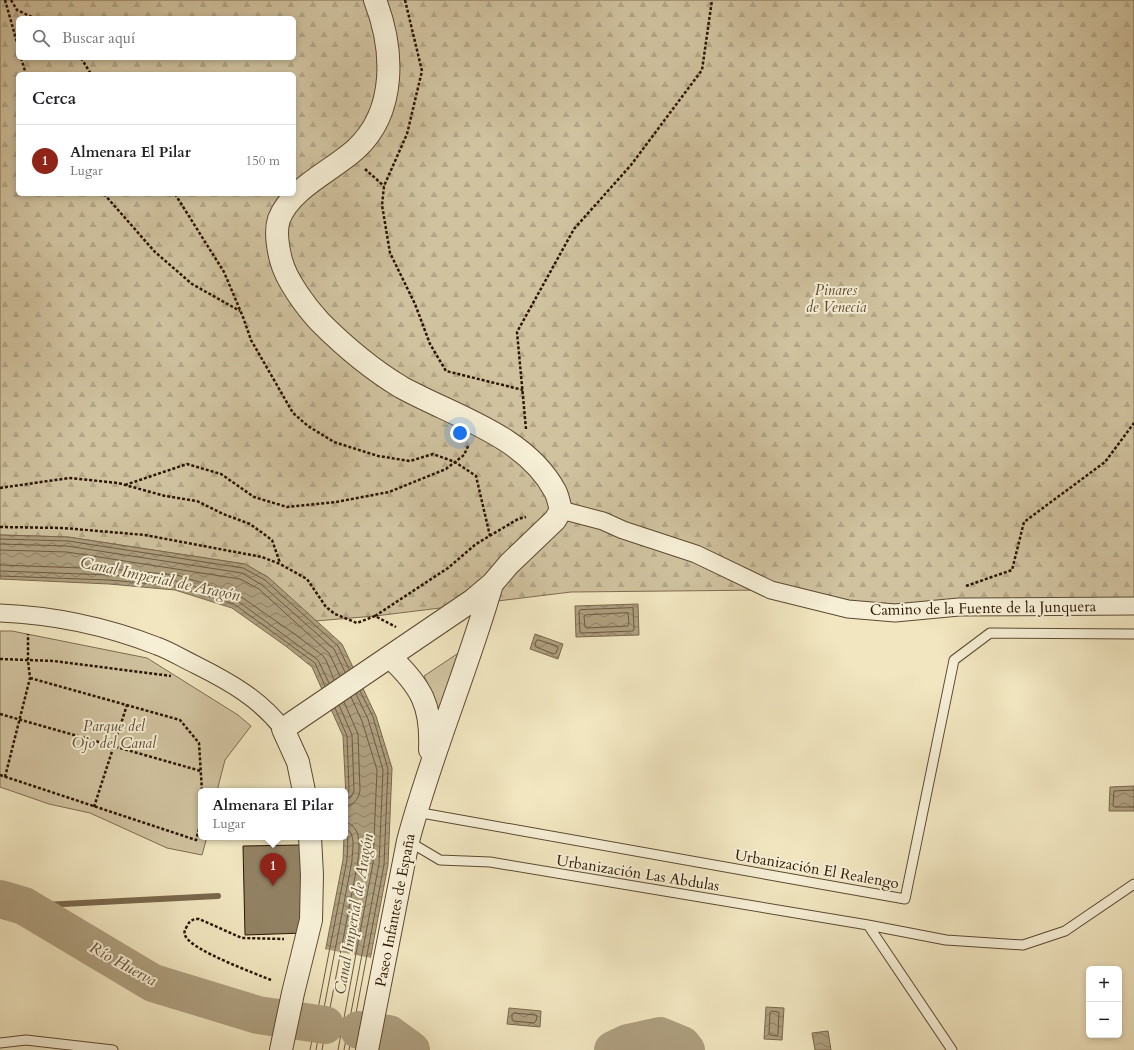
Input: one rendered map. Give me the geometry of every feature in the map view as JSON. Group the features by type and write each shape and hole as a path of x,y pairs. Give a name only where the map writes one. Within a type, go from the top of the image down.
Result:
{"street":[{"path":"375,0 386,36 389,63 388,92 382,112 372,131 356,149 302,190 288,204 279,220 277,239 281,262 293,286 311,312 356,356 375,371 401,387 446,410 466,418 516,447 534,462 546,477 556,492 561,510"},
{"name":"Paseo Infantes de España","path":"283,729 473,600 492,584 509,564 555,520 561,510"},
{"name":"Camino de la Fuente de la Junquera","path":"561,510 603,521 624,530 696,554 770,590 848,609 895,613 959,607 1134,606"},
{"name":"Paseo Infantes de España","path":"367,1050 408,841 428,772 484,613 492,584"},
{"path":"0,614 62,620 108,629 158,646 242,690 272,714 283,729 298,762 303,788"},
{"name":"Paseo Infantes de España","path":"390,657 416,685 425,702 431,736 428,772"},
{"path":"281,1050 293,993 297,943 311,920 312,898 310,840"}],"lane":[{"name":"Urbanización El Realengo","path":"416,812 905,899 954,660 990,633 1134,634"},
{"name":"Urbanización Las Abdulas","path":"408,841 440,860 490,862 868,925 946,940 1023,945 1065,931 1134,884"},
{"path":"868,925 952,1050"},
{"path":"0,1043 26,1040 113,1050"}],"path":[{"path":"5,0 16,39"},
{"path":"11,0 17,10 30,16"},
{"path":"405,0 422,71 407,134 384,186 382,205 390,253 415,304 430,344 446,371 523,390"},
{"path":"516,447 527,433 517,332 574,229 631,166 702,70 712,0"},
{"path":"22,60 25,72"},
{"path":"82,60 90,72"},
{"path":"106,196 155,252 192,284 241,312"},
{"path":"0,527 63,528 145,535 262,557 280,564 307,579 326,607 335,614 357,623 375,616 448,568 476,544 490,536 476,476 455,462 433,454 410,461 378,456 334,442 308,426 293,413 250,340 241,312 224,272 176,196"},
{"path":"125,485 187,464 221,474 254,497 287,507 336,502 389,492 446,469 464,455 471,440 466,418"},
{"path":"961,588 1012,570 1024,522 1105,462 1134,423"},
{"path":"0,488 69,478 118,483 165,496 197,501 223,514 250,524 272,540 280,564"},
{"path":"5,777 30,678 28,661 28,616"},
{"path":"375,616 403,630 412,642"},
{"path":"0,659 54,661 187,678 206,670"},
{"path":"30,678 180,720 199,743 202,788"},
{"path":"94,807 127,705"},
{"path":"0,714 201,771"},
{"path":"0,775 196,840 198,833"},
{"path":"271,980 220,959 192,943 186,937 184,931 190,921 200,919 242,938 297,943"}],"green space":[{"name":"Pinares de Venecia","path":"0,0 1134,0 1134,606 895,613 771,590 571,592 375,616 315,621 244,564 68,537 0,535"},
{"name":"Parque del Ojo del Canal","path":"0,631 12,631 147,658 238,715 251,726 225,760 218,788 198,788 198,840 206,840 202,855 167,848 90,813 49,804 0,787"},
{"path":"466,648 439,718 432,693 424,676"}],"water":[{"name":"Canal Imperial de Aragón","path":"0,535 68,537 245,564 268,577 342,644 376,716 392,768 388,865 353,1050 306,1050 343,860 344,840 348,840 348,788 346,788 343,736 312,667 287,647 232,608 175,590 109,584 0,579"},
{"path":"638,604 639,635 576,637 575,606"},
{"path":"535,634 563,644 558,659 530,649"},
{"path":"1134,786 1134,811 1109,811 1110,787"},
{"path":"766,1007 784,1008 782,1040 764,1039"},
{"path":"509,1008 541,1011 540,1027 507,1024"},
{"path":"828,1031 831,1050 815,1050 812,1033"}],"pier":[{"path":"324,949 372,958 355,1050 304,1050"}],"building":[{"path":"302,845 304,933 245,935 243,846"}],"waterway":[{"path":"24,906 218,896"},
{"name":"Río Huerva","path":"0,899 24,906 153,983 258,1015 325,1025"},
{"name":"Río Huerva","path":"359,1030 389,1034 411,1050"},
{"name":"Río Huerva","path":"613,1050 628,1043 660,1036 682,1045 686,1050"}],"place":[{"name":"Almenara El Pilar","path":"273,886"}]}
